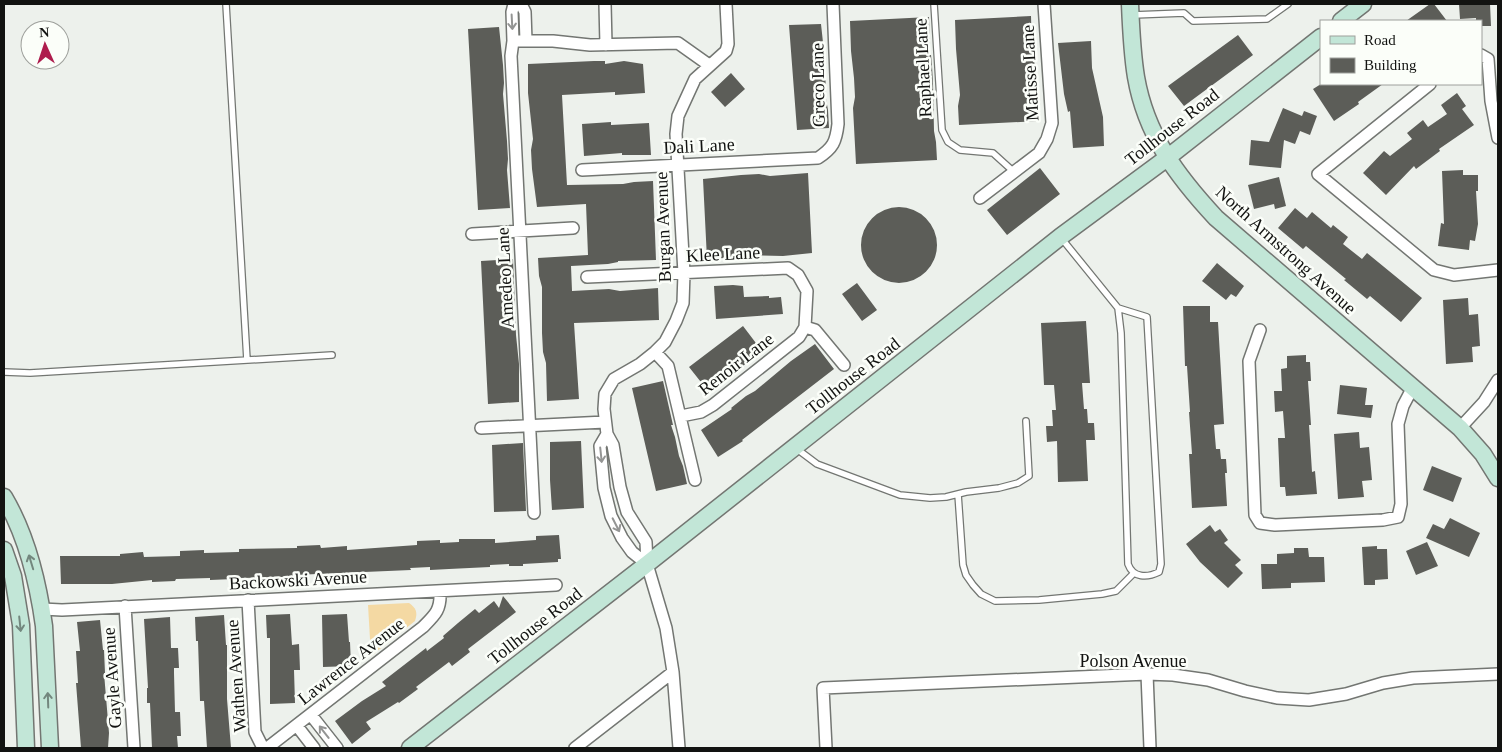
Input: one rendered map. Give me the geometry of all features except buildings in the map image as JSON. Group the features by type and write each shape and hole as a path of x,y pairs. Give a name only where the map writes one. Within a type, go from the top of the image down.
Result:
{"street":[{"name":"Amedeo Lane","path":"514,4 512,12 513,41 511,56 534,513"},
{"path":"521,4 524,12 526,41"},
{"path":"605,4 606,45"},
{"name":"Burgan Avenue","path":"647,564 646,542 627,512 613,445 606,434 605,394 614,379 640,364 665,342 682,304 684,273 676,134 678,116 695,79 726,51 728,44 726,4"},
{"name":"Greco Lane","path":"818,158 831,149 837,136 833,4"},
{"name":"Matisse Lane","path":"980,198 1039,153 1047,139 1052,123 1044,4"},
{"path":"1342,20 1363,4"},
{"name":"North Armstrong Avenue","path":"1130,10 1136,78 1143,106 1154,135 1188,188 1216,218 1460,428 1483,454 1498,478"},
{"name":"Tollhouse Road","path":"410,748 796,447 1060,237 1167,158 1320,38"},
{"path":"513,41 553,41 590,45 678,43 709,66"},
{"path":"1482,56 1488,59 1490,101 1498,138"},
{"path":"1429,85 1318,174 1434,270 1454,275 1498,270"},
{"name":"Dali Lane","path":"582,170 818,158"},
{"path":"472,234 573,228"},
{"name":"Klee Lane","path":"588,277 788,268 798,275 806,291 805,327"},
{"path":"805,327 815,330 844,365"},
{"name":"Renoir Lane","path":"680,416 701,412 712,405 799,337 805,327"},
{"path":"1260,330 1249,361 1255,515 1260,523 1285,525 1383,520 1398,517 1401,504 1398,424 1403,406 1413,387"},
{"path":"655,352 668,366 695,480"},
{"path":"1460,428 1484,402 1498,380"},
{"path":"481,428 605,422"},
{"name":"Burgan Avenue","path":"606,434 600,446 611,516 622,538 632,552 647,564"},
{"path":"604,478 618,476"},
{"path":"4,497 20,530 32,565 42,609 50,748"},
{"path":"4,550 13,576 21,624 26,748"},
{"path":"647,564 666,628 673,672 679,748"},
{"name":"Backowski Avenue","path":"42,609 62,610 556,585"},
{"name":"Lawrence Avenue","path":"265,748 297,726 423,627 441,604 440,592"},
{"name":"Wathen Avenue","path":"248,600 255,732 265,748"},
{"name":"Gayle Avenue","path":"125,606 134,748"},
{"path":"575,748 673,672"},
{"path":"1146,674 1150,748"},
{"name":"Polson Avenue","path":"826,748 823,688 1146,674 1173,675 1208,680 1277,698 1309,700 1346,694 1382,683 1413,678 1498,674"},
{"path":"311,715 337,748"},
{"path":"297,726 314,748"}],"lane":[{"path":"226,4 247,360"},
{"name":"Raphael Lane","path":"934,4 942,130 948,142 960,150 993,153 1014,172"},
{"path":"1130,10 1184,14 1193,21 1267,19 1288,4"},
{"path":"1060,237 1118,308 1121,333 1128,564 1134,573 1151,576 1159,572 1161,564 1147,317 1118,308"},
{"path":"4,372 332,355"},
{"path":"796,447 817,464 900,495 930,498 946,497 1008,486 1018,483 1029,476 1026,421"},
{"path":"958,494 963,565 966,575 981,594 995,601 1039,600 1102,594 1116,591 1134,573"}],"shaded area":[{"path":"409,603 416,610 415,621 371,656 368,605"}]}
